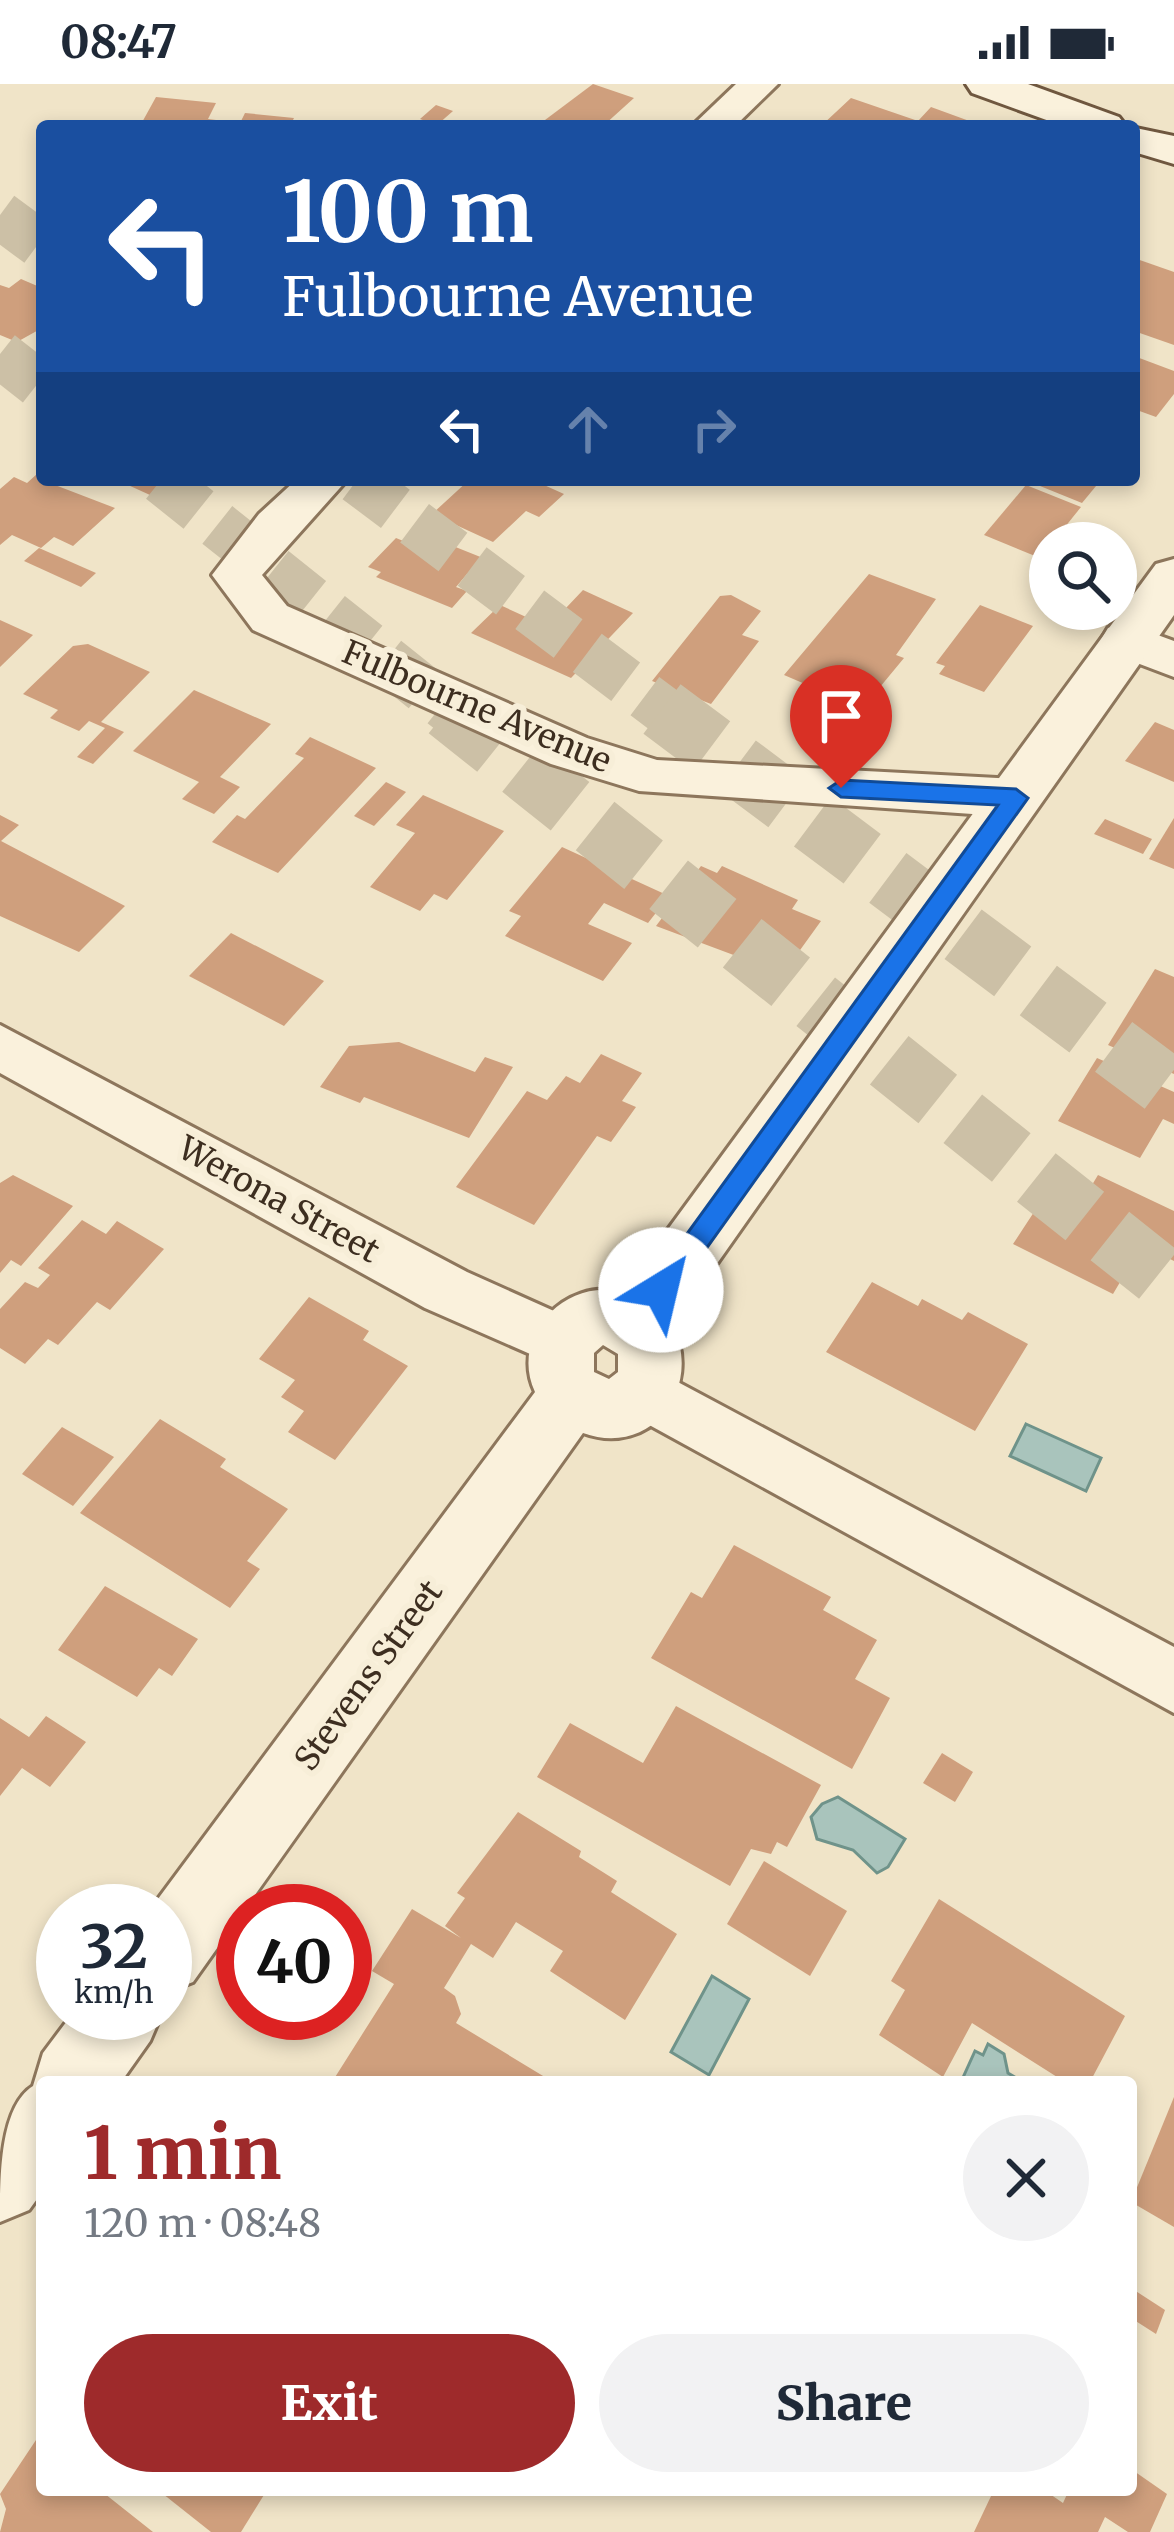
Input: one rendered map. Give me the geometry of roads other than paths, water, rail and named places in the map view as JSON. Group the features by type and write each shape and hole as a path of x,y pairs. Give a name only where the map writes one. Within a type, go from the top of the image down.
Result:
{"street":[{"path":"719,120 759,84"},
{"path":"987,84 1086,120"},
{"path":"1140,139 1174,152"},
{"name":"Fulbourne Avenue","path":"317,486 275,524 236,575 270,618 569,751 657,778 1016,798"},
{"path":"639,1359 1016,798 1149,650 1174,576"},
{"name":"Werona Street","path":"0,1047 446,1290 567,1369"},
{"path":"567,1369 572,1331 602,1320 639,1359 1174,1682"},
{"name":"Stevens Street","path":"192,1915 567,1369"},
{"path":"76,2076 102,2040"},
{"path":"0,2181 36,2131"}],"water":[{"path":"1026,1424 1101,1458 1086,1491 1010,1456"},
{"path":"838,1797 905,1839 888,1867 877,1873 853,1850 817,1839 811,1817 822,1804"},
{"path":"712,1976 749,1999 709,2075 671,2052"},
{"path":"988,2044 1004,2054 1013,2076 964,2076 975,2051 983,2055"}],"tunnel":[{"path":"0,215 36,242"},
{"path":"0,354 36,382"},
{"path":"169,486 452,712"},
{"path":"365,486 663,710"},
{"path":"448,709 1174,1287"},
{"path":"663,710 1174,1092"}]}
